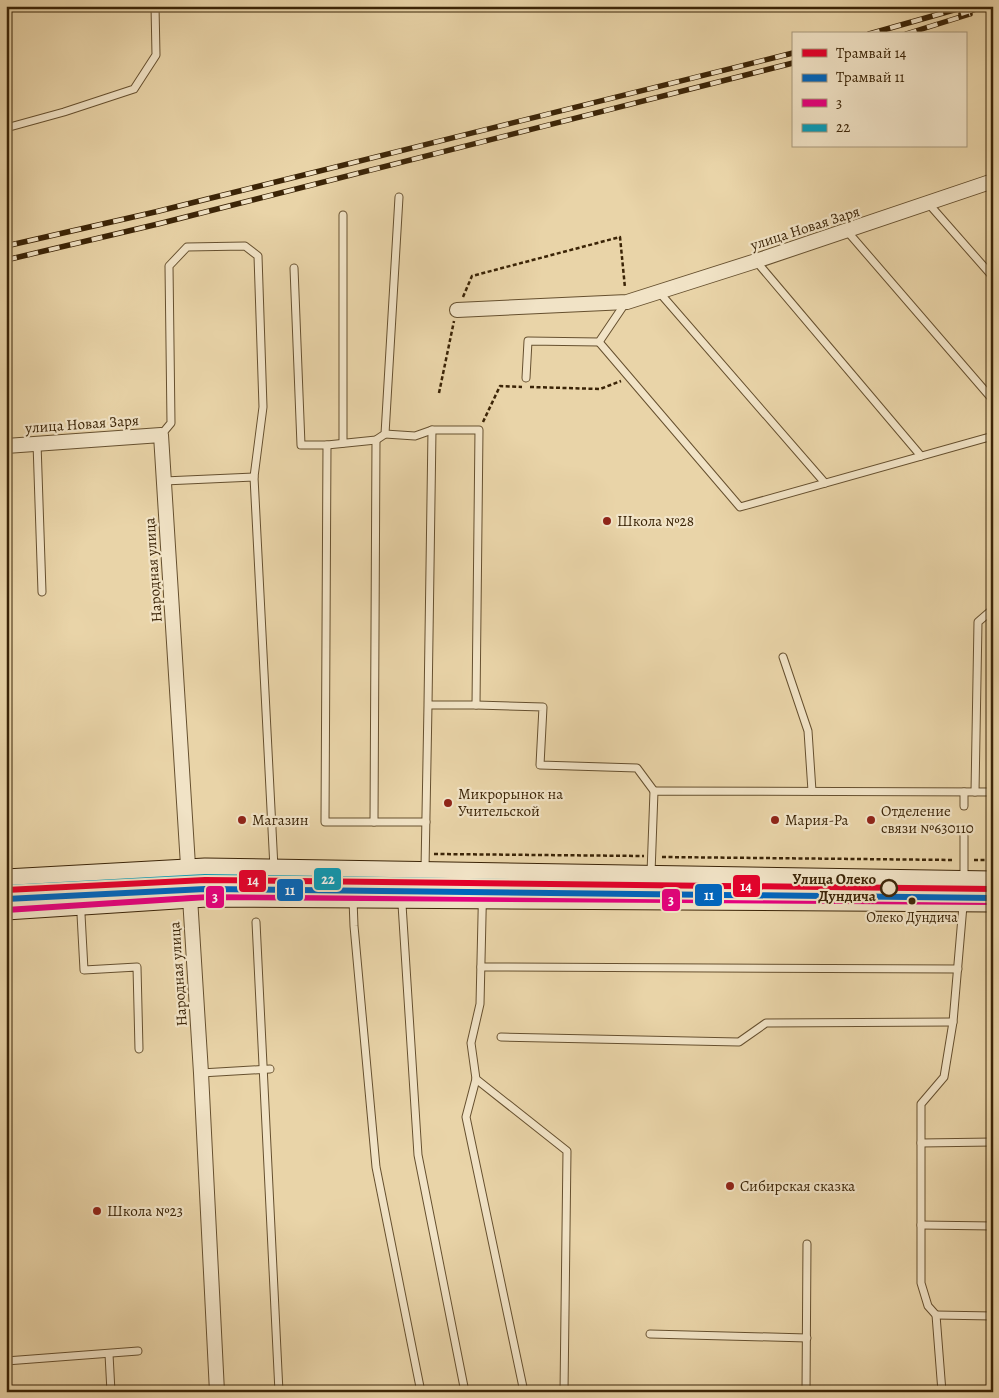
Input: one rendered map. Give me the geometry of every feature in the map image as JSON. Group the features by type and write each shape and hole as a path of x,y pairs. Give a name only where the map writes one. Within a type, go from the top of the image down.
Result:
{"main road":[{"path":"6,879 188,868 274,868 400,872 993,881"},
{"path":"6,910 189,898 483,897 993,902"}],"street":[{"name":"улица Новая Заря","path":"457,310 626,302 993,182"},
{"name":"улица Новая Заря","path":"6,446 161,435"},
{"name":"Народная улица","path":"161,435 201,1073 217,1392"}],"lane":[{"path":"6,128 64,112 134,89 156,55 155,6"},
{"path":"385,434 399,197"},
{"path":"928,203 993,277"},
{"path":"343,443 344,215"},
{"path":"847,231 993,400"},
{"path":"161,435 171,423 169,266 187,248 245,246 258,256 263,407 254,477 274,868"},
{"path":"756,261 921,456"},
{"path":"294,268 301,445 376,440 385,434 415,436 432,430 479,430 476,705"},
{"path":"659,291 825,483"},
{"path":"598,342 626,302"},
{"path":"526,378 528,340 598,342 740,508 993,436"},
{"path":"425,872 432,430"},
{"path":"374,822 376,440"},
{"path":"37,444 42,592"},
{"path":"327,444 325,822 426,822"},
{"path":"164,481 254,477"},
{"path":"975,792 978,622 993,608"},
{"path":"783,657 808,732 812,792"},
{"path":"428,705 542,707 540,766 637,768 654,791 651,876"},
{"path":"654,791 993,792"},
{"path":"964,792 964,806"},
{"path":"942,1392 936,1315 928,1306 921,1283 921,1104 944,1077 953,1022 963,902 964,830"},
{"path":"352,871 376,1167 421,1392"},
{"path":"400,872 418,1155 465,1392"},
{"path":"483,873 480,1004 471,1043 476,1079 466,1117 524,1392"},
{"path":"79,874 84,970 138,967 139,1049"},
{"path":"256,922 266,1069 279,1392"},
{"path":"481,968 958,969"},
{"path":"501,1037 738,1042 766,1023 953,1022"},
{"path":"201,1073 266,1069"},
{"path":"476,1079 567,1151 564,1392"},
{"path":"921,1143 993,1142"},
{"path":"921,1225 993,1226"},
{"path":"806,1392 807,1244"},
{"path":"936,1315 993,1316"},
{"path":"650,1334 807,1338"},
{"path":"6,1361 138,1352"},
{"path":"109,1354 111,1392"}],"path":[{"path":"439,393 457,310 472,276 620,238 626,302"},
{"path":"479,430 500,386 600,389 630,378"}],"railway":[{"path":"876,32 968,6"},
{"path":"961,14 986,6"},
{"path":"912,32 970,14"},
{"path":"6,246 155,212 792,53"},
{"path":"6,260 158,224 792,63"}],"tram line":[{"name":"14","path":"6,890 205,880 993,889"},
{"name":"11","path":"6,899 205,889 993,898"}],"transit line":[{"name":"22","path":"6,888 205,877 993,890"},
{"name":"3","path":"6,910 207,897 993,902"}],"place":[{"name":"Школа №28","path":"607,521"},
{"name":"Микрорынок на Учительской","path":"448,803"},
{"name":"Магазин","path":"242,820"},
{"name":"Мария-Ра","path":"775,820"},
{"name":"Отделение связи №630110","path":"871,820"},
{"name":"Улица Олеко Дундича","path":"889,888"},
{"name":"Олеко Дундича","path":"912,901"},
{"name":"Сибирская сказка","path":"730,1186"},
{"name":"Школа №23","path":"97,1211"}]}
